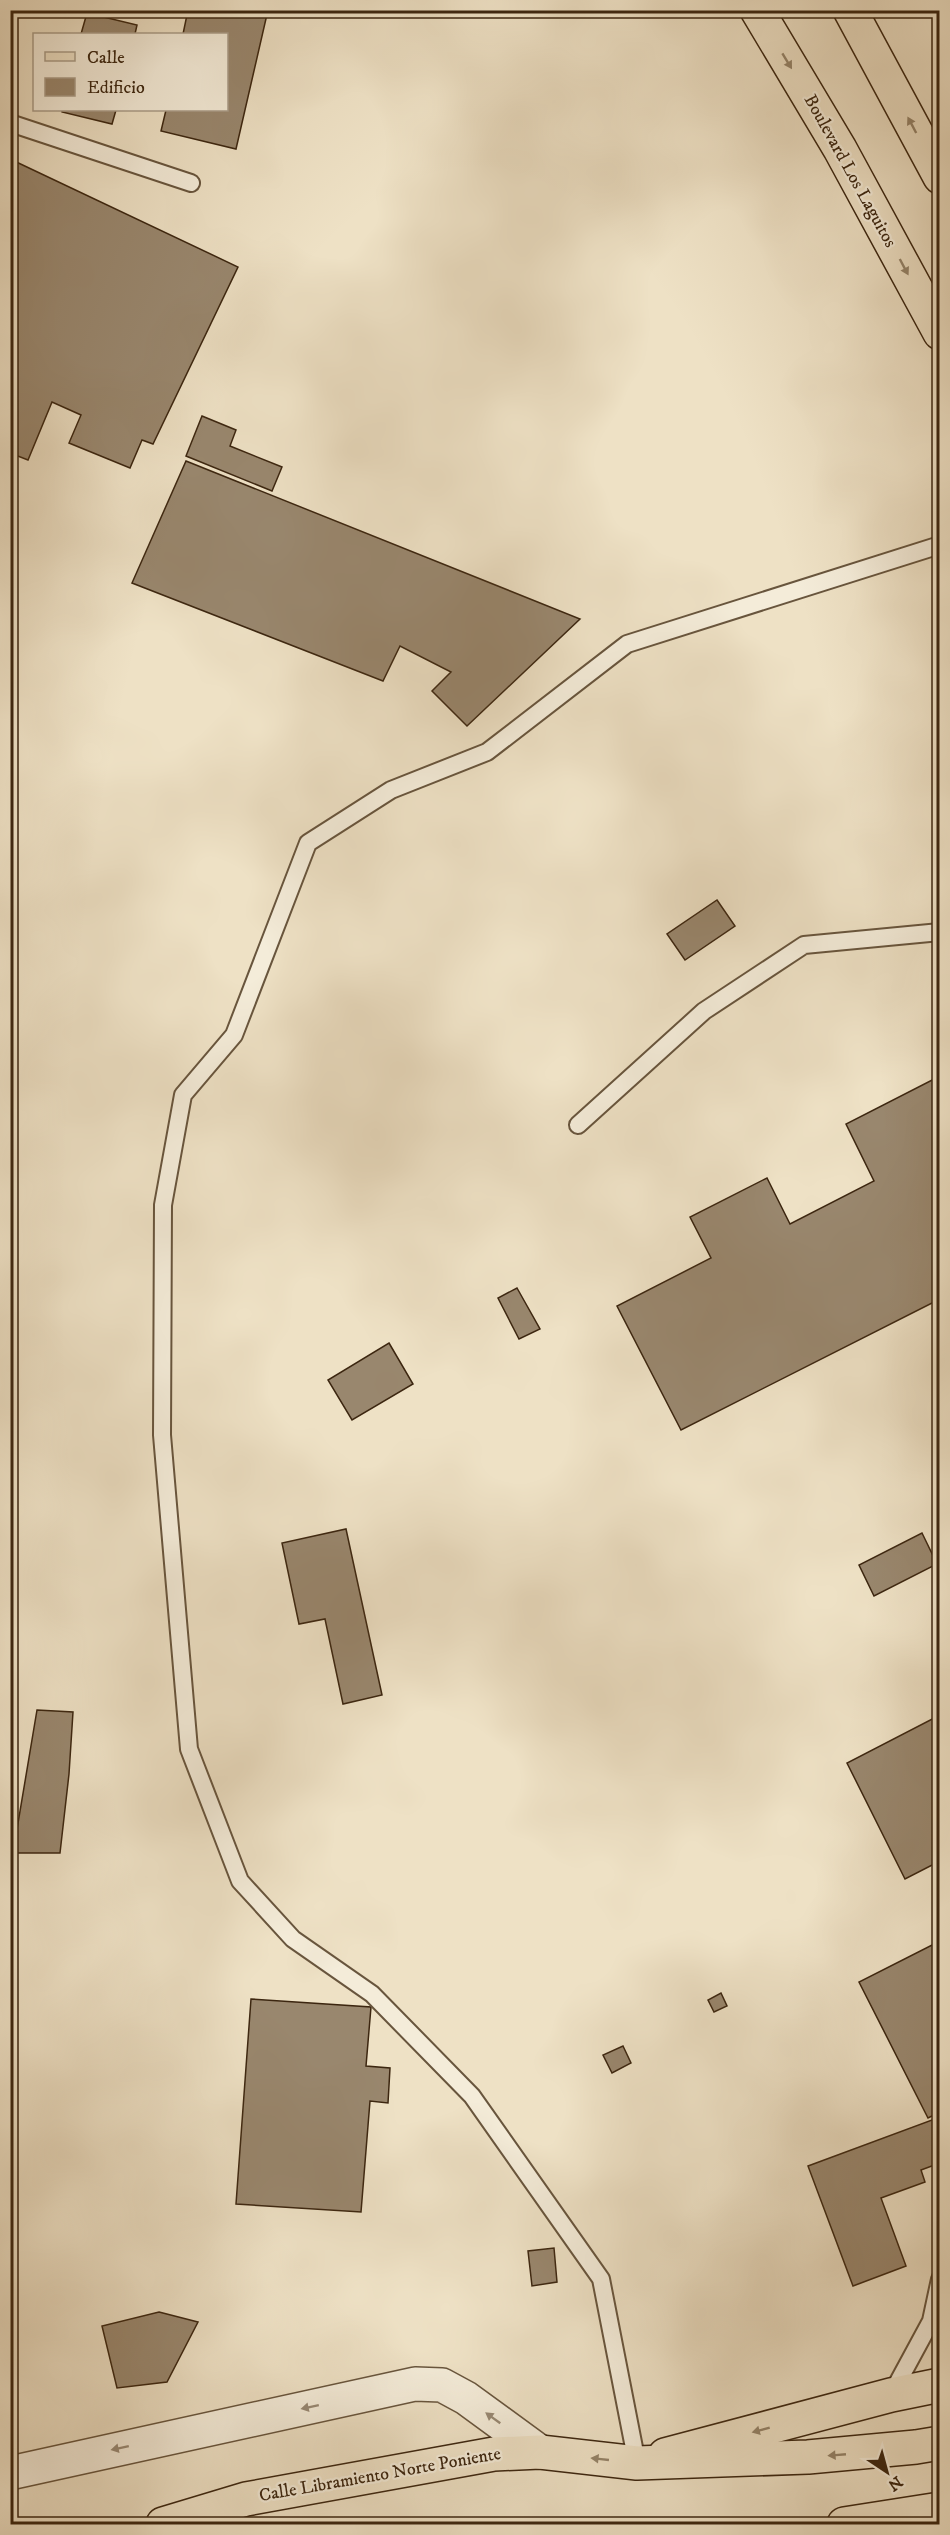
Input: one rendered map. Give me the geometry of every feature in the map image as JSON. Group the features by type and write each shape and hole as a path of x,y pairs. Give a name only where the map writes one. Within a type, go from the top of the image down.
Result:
{"main road":[{"name":"Boulevard Los Laguitos","path":"757,10 840,149 939,333"},
{"path":"850,10 939,177"},
{"name":"Calle Libramiento Norte Poniente","path":"637,2463 891,2394 939,2385"},
{"name":"Calle Libramiento Norte Poniente","path":"163,2524 246,2499 494,2454 540,2452 637,2463 808,2457 928,2445"},
{"path":"844,2524 928,2511"}],"street":[{"path":"10,2473 415,2384 442,2385 466,2398 540,2452"}],"lane":[{"path":"10,123 191,183"},
{"path":"637,2463 601,2279 472,2096 372,1994 293,1939 240,1881 189,1749 162,1435 163,1206 183,1095 234,1035 308,843 391,790 487,752 627,644 939,545"},
{"path":"578,1125 705,1011 804,945 939,932"},
{"path":"891,2394 935,2320 939,2279"}],"building":[{"path":"188,10 268,10 236,149 161,131 166,111 228,111 228,33 183,33"},
{"path":"87,13 137,25 135,33 81,33"},
{"path":"62,111 116,111 112,124"},
{"path":"10,159 238,267 153,444 142,440 130,468 69,443 81,415 52,402 28,460 10,453"},
{"path":"202,416 236,430 230,446 282,467 272,491 186,456"},
{"path":"186,461 580,619 467,726 432,691 451,672 400,646 383,681 132,583"},
{"path":"717,900 735,926 685,960 667,934"},
{"path":"940,1076 940,1299 681,1430 617,1306 711,1258 690,1217 767,1178 790,1224 874,1181 846,1124"},
{"path":"517,1288 540,1329 519,1339 498,1298"},
{"path":"389,1343 413,1384 352,1420 328,1380"},
{"path":"346,1529 382,1695 343,1704 325,1619 299,1624 282,1543"},
{"path":"922,1533 937,1564 874,1596 859,1565"},
{"path":"37,1710 73,1712 60,1853 13,1853"},
{"path":"940,1715 940,1861 905,1879 847,1763"},
{"path":"940,1941 940,2112 928,2118 859,1982"},
{"path":"721,1993 727,2006 714,2012 708,2000"},
{"path":"251,1999 371,2007 366,2066 390,2068 388,2103 370,2101 361,2212 236,2204"},
{"path":"623,2046 631,2063 612,2073 603,2055"},
{"path":"940,2117 940,2163 921,2170 925,2182 881,2198 906,2266 853,2286 808,2166"},
{"path":"554,2248 557,2282 532,2286 528,2251"},
{"path":"159,2312 198,2322 167,2382 117,2388 102,2326"}]}
